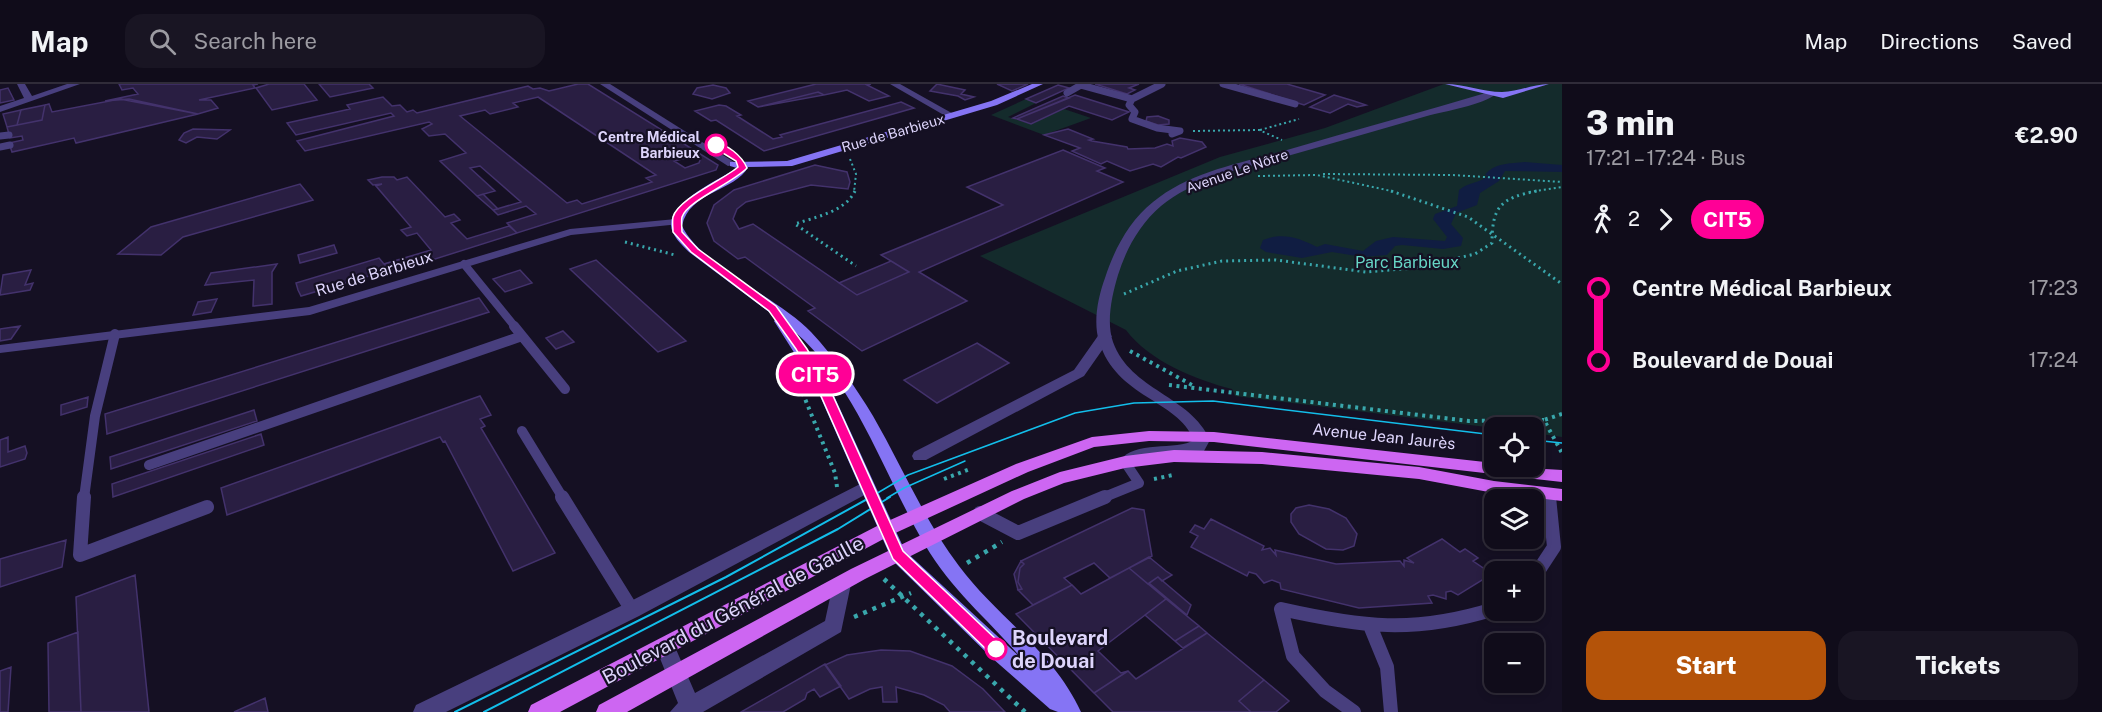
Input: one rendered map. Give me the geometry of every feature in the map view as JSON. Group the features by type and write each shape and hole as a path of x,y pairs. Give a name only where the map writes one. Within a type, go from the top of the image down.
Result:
{"main road":[{"name":"Rue de Barbieux","path":"737,167 784,165 994,103 1039,84"},
{"path":"1449,84 1492,94"},
{"name":"Avenue Le Nôtre","path":"1492,94 1509,95 1545,84"},
{"path":"737,167 689,202 676,222 678,232 685,243 772,308 813,342 845,380 952,572 1026,649 1046,674 1069,712"},
{"path":"772,308 801,349 823,387 898,555 999,652 1069,712"},
{"name":"Boulevard du Général de Gaulle","path":"539,712 885,530 1022,468 1092,442 1149,435 1202,436"},
{"name":"Avenue Jean Jaurès","path":"1202,436 1562,476"},
{"name":"Boulevard du Général de Gaulle","path":"607,712 842,584 1037,486 1125,462 1206,456"},
{"name":"Avenue Jean Jaurès","path":"1206,456 1262,458 1419,473 1556,494"}],"street":[{"path":"21,84 30,100"},
{"path":"0,109 76,84"},
{"path":"604,84 737,167"},
{"path":"616,84 734,156 737,167"},
{"path":"894,84 952,116"},
{"name":"Avenue Le Nôtre","path":"1202,436 1189,419 1130,380 1120,368 1105,336 1106,302 1122,250 1139,222 1155,205 1176,192 1211,177 1302,148 1492,94"},
{"name":"Rue de Barbieux","path":"0,349 310,311 570,232 676,222"},
{"path":"920,456 1079,373 1105,336"},
{"path":"1125,462 1152,452 1198,447 1202,436"},
{"path":"424,712 632,610 866,487"},
{"name":"Boulevard du Général de Gaulle","path":"834,626 842,584"},
{"path":"665,646 688,710 834,626"}],"lane":[{"path":"1162,84 1132,99 1129,105 1135,112 1132,118 1139,124 1176,133"},
{"path":"1223,84 1295,104"},
{"path":"1066,93 1083,85 1132,99"},
{"path":"0,136 9,135"},
{"path":"0,147 10,145"},
{"path":"464,264 565,389"},
{"path":"115,334 102,374 87,462 80,555 207,507"},
{"path":"149,465 522,336"},
{"path":"522,431 632,610"},
{"path":"980,513 1018,532 1138,483 1125,462"},
{"path":"1544,562 1554,547 1556,494"},
{"path":"1354,712 1325,691 1293,656 1281,609 1371,628 1406,629 1459,622 1484,613"},
{"path":"1371,628 1387,667 1391,712"}],"path":[{"path":"1176,133 1259,130 1302,118 1305,112 1295,104"},
{"path":"1259,130 1302,148"},
{"path":"838,149 850,158 858,172 856,193 847,204 795,224 856,266"},
{"path":"1258,176 1370,172 1562,182"},
{"path":"1317,175 1410,195 1468,217 1562,284"},
{"path":"1106,302 1177,271 1222,261 1276,260 1366,272 1415,268 1475,254 1492,243 1494,213 1500,206 1515,196 1562,187"},
{"path":"675,246 680,256"},
{"path":"1105,336 1195,387"},
{"path":"793,370 835,473 837,489 828,508"},
{"path":"1130,380 1469,421 1484,421"},
{"path":"1562,414 1544,420 1562,453"},
{"path":"944,479 970,469"},
{"path":"834,626 900,597 1001,685 1025,712"}],"green space":[{"name":"Parc Barbieux","path":"1444,84 1562,84 1562,437 1544,435 1544,417 1484,417 1484,427 1235,396 1232,389 1189,375 1160,360 1147,351 1126,330 980,256 1220,157 1325,128"},
{"path":"1026,99 1036,103 1008,117 1031,124 1064,109 1091,118 1044,135 991,115"}],"water":[{"path":"1525,162 1562,165 1562,172 1505,171 1499,181 1480,193 1477,205 1456,213 1451,224 1463,238 1461,246 1443,249 1402,245 1395,246 1387,255 1363,257 1332,252 1302,258 1266,252 1260,248 1263,240 1277,236 1297,239 1317,247 1325,244 1363,251 1376,241 1393,237 1445,241 1447,237 1433,219 1435,214 1457,206 1459,190 1485,178 1488,176 1485,175 1493,168"}],"building":[{"path":"119,84 258,84 253,85 255,88 199,100 211,100 218,108 198,114 129,99 105,101 138,94 133,88 122,90"},
{"path":"269,84 304,84 317,100 272,110 256,88"},
{"path":"319,84 369,84 373,88 330,97"},
{"path":"588,84 718,165 716,170 517,233 507,223 536,214 526,206 498,215 493,210 521,202 480,166 470,168 495,191 477,196 440,161 466,153 445,134 429,136 422,129 432,124 429,122 305,151 297,141 394,116 391,113 296,135 287,123 350,109 347,105 383,97 392,106 400,105 407,112 413,110 417,113 528,86 549,91","holes":["538,97 656,175 646,178 652,182 582,204 577,200 567,203 460,116 485,110 490,114 518,107 513,103","694,156 700,160 699,163 685,168 674,161"]},
{"path":"816,84 871,84 867,85 889,96 869,101 847,90 824,95 818,92 758,107 748,101"},
{"path":"937,84 965,90 961,94 974,97 965,100 958,96 930,91"},
{"path":"997,84 1028,84 1012,91"},
{"path":"1095,84 1139,84 1129,88 1135,90 1127,94"},
{"path":"1239,84 1287,84 1325,95 1304,105"},
{"path":"713,85 726,88 730,93 712,99 693,94 697,88"},
{"path":"1058,85 1069,88 1036,103 1026,99"},
{"path":"8,88 14,100 0,103 0,90"},
{"path":"818,92 824,95 758,107"},
{"path":"1075,95 1129,112 1112,120 1069,106 1031,124 1017,119"},
{"path":"1334,95 1366,105 1357,107 1348,104 1330,113 1310,107"},
{"path":"1063,96 1069,98 1017,119 1013,118"},
{"path":"120,99 198,114 76,143 74,138 12,152 9,143 23,140 22,136 10,138 7,127 42,120 45,105 49,104 52,112"},
{"path":"901,102 914,108 764,151 716,120 711,121 695,111 719,105 726,106 741,115 737,116 773,139 782,137 780,135"},
{"path":"45,105 42,120 17,125 21,110"},
{"path":"21,110 17,125 7,127 3,114"},
{"path":"1158,116 1169,120 1169,124 1158,125 1146,121 1147,117"},
{"path":"193,129 230,130 217,139 197,137 186,143 179,140 184,133"},
{"path":"1068,129 1093,139 1089,140 1128,149 1155,148 1167,144 1173,146 1172,141 1180,138 1202,142 1206,147 1181,158 1178,157 1161,167 1153,164 1130,171 1107,161 1101,164 1072,151 1080,148 1044,135"},
{"path":"1063,150 1105,168 1097,171 1123,182 919,272 967,301 862,351 808,311 815,308 745,257 738,259 714,241 707,223 714,205 734,190 815,165 847,172 850,182 848,189 811,185 746,202 737,209 733,219 739,229 753,224 857,295 909,272 881,255 1003,205 967,187"},
{"path":"394,177 397,180 407,177 445,217 454,214 460,220 451,223 467,239 509,226 517,233 391,273 384,264 431,250 417,233 407,236 401,230 411,227 376,186 382,184 373,185 368,180"},
{"path":"300,184 313,200 183,237 161,255 118,254 151,227"},
{"path":"483,194 498,209 493,210 477,196"},
{"path":"334,245 337,253 300,263 298,255"},
{"path":"379,258 389,270 301,296 298,290 296,283"},
{"path":"596,260 686,341 658,352 570,269"},
{"path":"891,261 909,272 857,295 839,283"},
{"path":"277,264 272,272 272,304 253,306 254,280 205,285 211,273"},
{"path":"31,270 25,285 33,283 30,290 0,295 3,275"},
{"path":"520,270 532,283 505,292 493,279"},
{"path":"479,298 489,312 107,434 105,414"},
{"path":"217,299 211,312 193,315 198,302"},
{"path":"20,326 11,339 0,341 0,329"},
{"path":"563,331 574,342 556,349 546,338"},
{"path":"977,343 1009,363 937,403 904,380"},
{"path":"480,396 491,415 480,419 485,426 481,428 555,553 513,571 445,441 443,442 440,437 227,515 221,488"},
{"path":"88,397 87,407 61,415 61,405"},
{"path":"254,410 257,421 111,469 110,457"},
{"path":"261,434 264,445 113,497 112,484"},
{"path":"8,437 8,452 25,446 27,453 25,459 0,467 0,440"},
{"path":"1309,505 1329,509 1346,518 1357,534 1354,546 1343,550 1326,549 1299,534 1291,522 1291,514 1296,508"},
{"path":"1132,508 1144,510 1152,556 1110,578 1094,563 1064,578 1072,585 1033,605 1018,590 1022,589 1018,582 1020,568 1024,564 1021,561"},
{"path":"1211,519 1264,546 1262,550 1270,548 1276,555 1275,550 1336,564 1400,561 1404,566 1404,560 1414,563 1407,558 1442,539 1460,552 1465,549 1478,558 1473,561 1484,569 1484,579 1458,595 1451,591 1446,592 1446,599 1433,595 1428,596 1432,603 1359,608 1281,589 1280,583 1272,580 1264,583 1256,574 1249,572 1247,576 1191,547 1198,536 1190,532 1195,525 1204,529"},
{"path":"66,540 62,567 0,587 0,559"},
{"path":"1149,557 1172,575 1162,581 1158,577 1148,584 1129,568"},
{"path":"1021,561 1024,564 1020,568 1018,582 1022,589 1018,590 1014,574"},
{"path":"1129,568 1166,599 1098,651 1121,673 1128,671 1094,693 1016,614 1072,585 1081,594"},
{"path":"135,575 149,712 81,712 76,597"},
{"path":"1158,577 1191,605 1187,615 1149,583"},
{"path":"1166,599 1199,626 1175,641 1145,615"},
{"path":"1199,626 1207,633 1183,648 1175,641"},
{"path":"78,632 81,712 49,712 48,643"},
{"path":"1207,633 1264,680 1239,701 1251,712 1113,712 1094,693 1128,671 1136,679"},
{"path":"881,650 910,651 952,666 983,689 1005,712 950,712 944,705 924,695 896,687 897,702 883,702 882,687 870,689 849,699 825,665 847,655"},
{"path":"825,664 841,686 820,697 814,689 807,693 805,699 783,712 741,712"},
{"path":"11,667 8,712 0,712 0,671"},
{"path":"1264,680 1289,701 1276,712 1251,712 1239,701"},
{"path":"265,698 268,712 234,712"}],"tram line":[{"path":"869,498 908,475 1075,413 1134,403 1213,401 1484,434"},
{"path":"1544,441 1562,443"},
{"path":"887,498 965,461"},
{"path":"455,712 726,577 871,497"},
{"path":"484,712 838,529 890,497"}],"bus line":[{"name":"CIT5","path":"716,145 739,159 743,168 727,181 697,196 686,205 677,217 676,229 685,243 772,308 801,349 823,387 874,506 898,555 915,574 996,649"}],"place":[{"name":"Centre Médical Barbieux","path":"716,145"},
{"name":"Boulevard de Douai","path":"996,649"}]}
